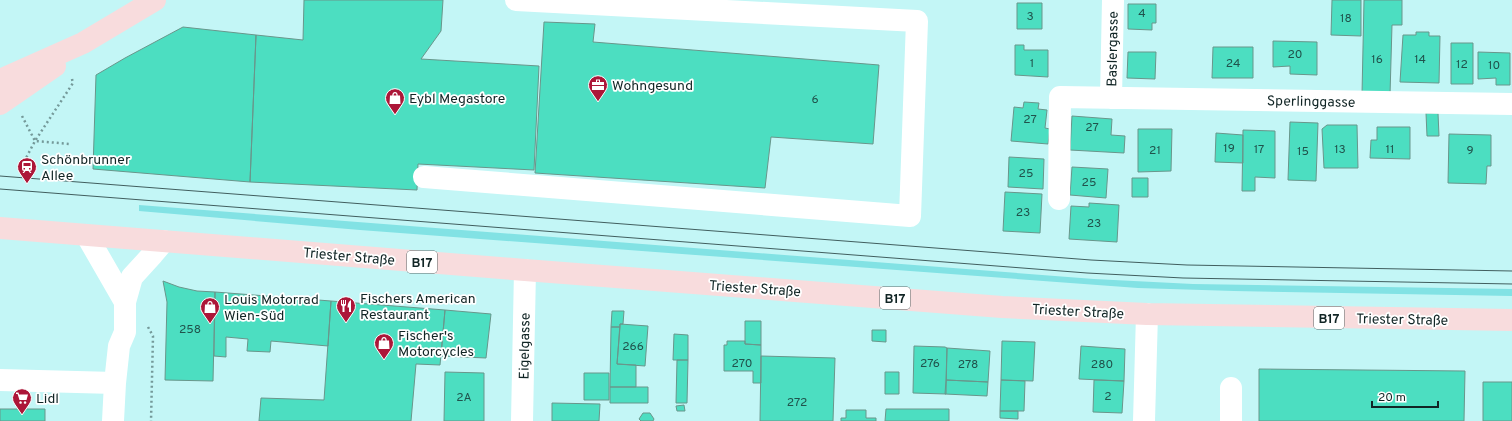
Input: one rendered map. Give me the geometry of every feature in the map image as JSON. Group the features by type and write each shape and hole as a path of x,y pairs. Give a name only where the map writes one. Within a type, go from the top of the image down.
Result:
{"main road":[{"path":"4,93 155,0"},
{"name":"Triester Straße","path":"0,228 1002,307 1147,314 1512,320"}],"street":[{"path":"424,177 910,216 917,21 516,0"},
{"name":"Baslergasse","path":"1111,98 1113,0"},
{"name":"Sperlinggasse","path":"1059,200 1060,97 1512,104"},
{"path":"87,236 125,302"},
{"path":"113,421 119,346 125,332 125,302 132,277 164,241"},
{"name":"Eigelgasse","path":"522,421 525,270"},
{"path":"1144,421 1147,314"},
{"path":"0,380 115,383"},
{"path":"1230,421 1231,388"}],"path":[{"path":"24,167 26,158 35,141 73,83 77,49"},
{"path":"4,93 35,141"},
{"path":"35,141 70,144"},
{"path":"147,324 152,336 151,421"}],"shaded area":[{"path":"139,205 1094,279 1193,284 1512,289 1512,296 1138,288 360,230 139,211"}],"building":[{"name":"Eybl Megastore","path":"304,0 443,0 441,31 421,59 539,66 534,170 418,164 417,190 250,182 256,35 303,40"},
{"path":"1332,0 1361,0 1361,36 1331,35"},
{"path":"1364,0 1402,0 1402,25 1392,25 1390,95 1362,94"},
{"path":"1017,3 1042,3 1042,29 1017,29"},
{"path":"1128,4 1156,4 1156,23 1152,23 1152,30 1128,29"},
{"path":"544,22 595,24 593,42 879,65 873,144 771,137 765,188 535,173"},
{"path":"183,27 256,35 250,182 93,169 96,75"},
{"path":"1416,32 1429,32 1429,36 1440,36 1439,83 1400,82 1403,35 1416,35"},
{"path":"1273,41 1317,42 1317,75 1290,74 1290,66 1273,67"},
{"path":"1451,43 1473,43 1473,84 1451,84"},
{"path":"1015,45 1024,45 1024,50 1048,50 1048,77 1015,75"},
{"path":"1213,47 1253,47 1253,78 1212,78"},
{"path":"1128,52 1156,52 1155,79 1127,78"},
{"path":"1478,52 1510,53 1510,85 1496,85 1496,78 1478,79"},
{"path":"1024,102 1039,103 1038,109 1047,110 1045,128 1050,129 1048,144 1011,141 1014,107 1023,108"},
{"path":"1426,113 1438,113 1439,136 1427,136"},
{"path":"1072,116 1112,119 1111,135 1125,136 1124,153 1070,150"},
{"path":"1290,122 1318,123 1316,181 1288,180"},
{"path":"1327,125 1357,125 1358,168 1324,168 1322,129"},
{"path":"1377,127 1410,127 1410,159 1370,158 1371,140 1377,140"},
{"path":"1138,129 1172,129 1171,171 1138,172"},
{"path":"1243,130 1275,131 1275,178 1255,177 1255,191 1242,191"},
{"path":"1216,133 1243,135 1243,163 1215,162"},
{"path":"1449,134 1491,135 1491,166 1487,166 1486,184 1448,183"},
{"path":"1009,157 1044,159 1043,189 1008,187"},
{"path":"1072,167 1108,169 1106,198 1070,195"},
{"path":"1132,178 1148,178 1148,197 1132,197"},
{"path":"1005,192 1042,194 1040,233 1003,231"},
{"path":"1089,203 1119,205 1117,242 1069,239 1071,206 1089,207"},
{"path":"163,281 179,287 197,291 215,292 213,381 165,380 167,302"},
{"path":"215,292 331,301 328,346 271,341 270,352 247,351 248,339 226,337 226,357 214,356"},
{"name":"Fischer's Motorcycles","path":"331,301 445,310 440,365 416,364 411,421 259,421 261,398 324,400"},
{"path":"445,310 491,314 486,358 441,356"},
{"path":"612,311 624,311 623,324 620,324 620,327 611,327"},
{"path":"745,321 761,321 761,345 745,344"},
{"path":"620,324 648,326 645,366 617,364"},
{"path":"611,327 620,327 617,364 636,365 636,387 610,387"},
{"path":"872,330 886,330 886,342 872,341"},
{"path":"674,334 688,335 688,360 673,360"},
{"path":"727,341 745,341 745,344 761,345 761,383 753,383 753,371 724,371 724,345 727,345"},
{"path":"1002,341 1035,342 1033,381 1001,380"},
{"path":"914,346 947,348 946,394 913,393"},
{"path":"1081,346 1125,349 1124,381 1079,379"},
{"path":"947,348 990,351 988,382 946,380"},
{"path":"761,356 835,358 833,421 760,421"},
{"path":"677,360 688,360 687,403 676,403"},
{"path":"1259,369 1465,371 1464,421 1259,421"},
{"path":"445,372 484,373 484,421 444,421"},
{"path":"885,372 899,372 899,394 885,394"},
{"path":"584,373 609,373 609,400 584,400"},
{"path":"946,380 988,382 987,396 945,394"},
{"path":"1001,380 1025,381 1024,411 1000,411"},
{"path":"1094,380 1124,381 1122,413 1093,412"},
{"path":"1483,382 1512,382 1512,421 1483,421"},
{"path":"610,387 648,387 648,403 610,403"},
{"path":"552,403 600,404 599,421 552,421"},
{"path":"684,405 685,411 677,411 676,406"},
{"name":"Lidl","path":"0,409 45,409 45,421 0,421"},
{"path":"886,409 949,409 949,421 885,421"},
{"path":"846,410 866,410 866,418 876,418 876,421 841,421 841,418 846,418"},
{"path":"1000,411 1018,411 1018,419 1000,418"},
{"path":"643,413 650,413 654,419 653,421 641,421 639,419"}],"tram line":[{"path":"0,176 1091,260 1187,265 1512,271"},
{"path":"0,189 1087,273 1183,278 1512,284"}],"place":[{"name":"Wohngesund","path":"598,102"},
{"name":"Eybl Megastore","path":"395,115"},
{"name":"Schönbrunner Allee","path":"27,184"},
{"name":"Fischers American Restaurant","path":"346,323"},
{"name":"Louis Motorrad Wien-Süd","path":"210,324"},
{"name":"Fischer's Motorcycles","path":"384,360"},
{"name":"Lidl","path":"22,415"}]}
